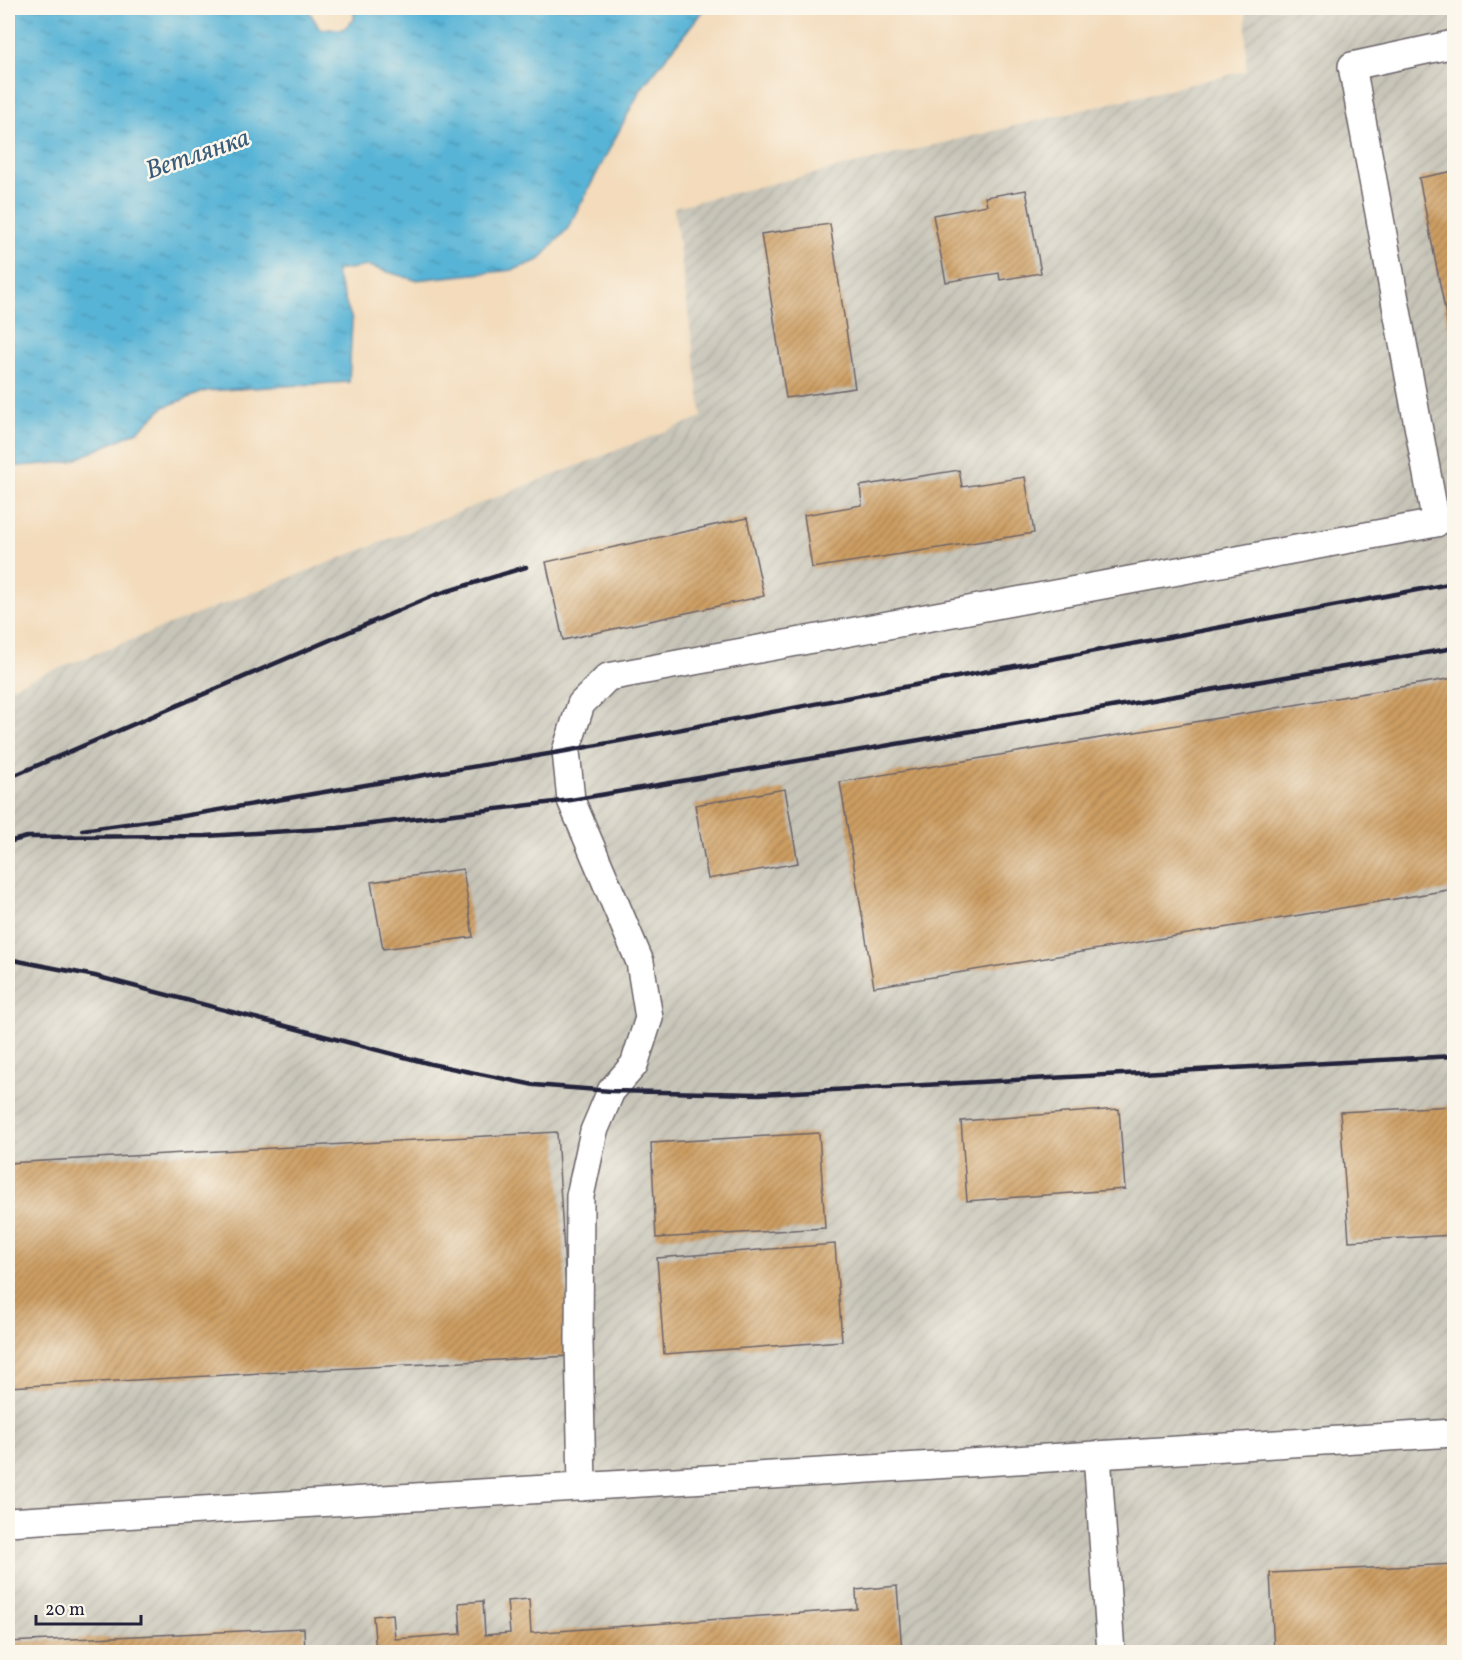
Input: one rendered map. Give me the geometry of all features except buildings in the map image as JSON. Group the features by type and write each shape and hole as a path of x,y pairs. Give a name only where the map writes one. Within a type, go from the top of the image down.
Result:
{"street":[{"path":"582,1487 579,1341 580,1196 594,1131 611,1091 634,1065 649,1018 640,962 571,800 566,751 581,704 608,677 1436,523 1352,66 1455,44"},
{"path":"8,1522 1455,1433"},
{"path":"1097,1455 1111,1653"}],"shaded area":[{"path":"1246,8 1454,8 1454,1652 8,1652 8,688 702,417 674,207 1246,71"}],"water":[{"name":"Ветлянка","path":"8,8 307,8 320,29 343,29 354,20 354,8 705,8 641,89 568,228 539,260 513,270 415,280 368,266 335,271 352,320 349,382 206,391 164,407 138,431 70,462 8,467"}],"railway":[{"path":"8,778 435,595 526,567"},
{"path":"82,830 177,817 566,751 1454,583"},
{"path":"8,842 27,837 206,836 338,828 571,800 1454,648"},
{"path":"8,959 95,976 431,1064 534,1085 611,1091 759,1094 1454,1056"}]}
